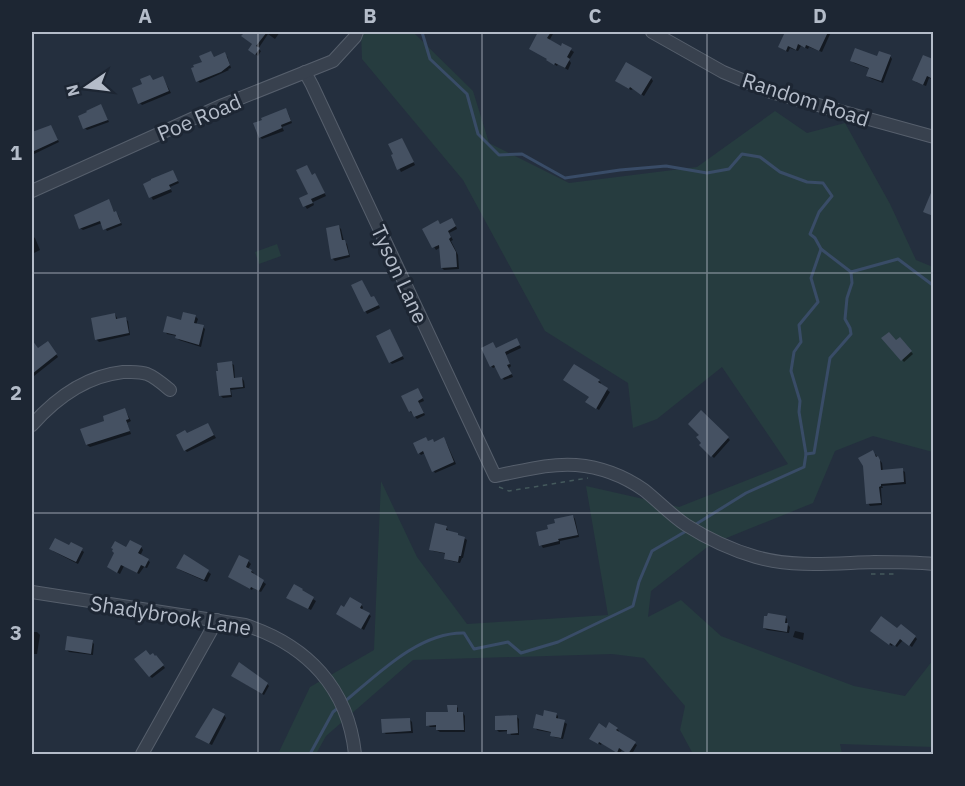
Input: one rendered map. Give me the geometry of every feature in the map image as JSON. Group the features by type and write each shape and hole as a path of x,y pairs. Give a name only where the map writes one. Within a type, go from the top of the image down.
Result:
{"street":[{"name":"Poe Road","path":"32,191 223,105 333,61 357,32"},
{"name":"Random Road","path":"652,32 723,72 771,92 933,137"},
{"name":"Tyson Lane","path":"305,72 494,478"},
{"path":"32,425 46,409 78,386 114,373 145,373 170,390"},
{"path":"494,478 562,465 595,468 612,473 644,490 685,524 734,550 759,558 810,565 875,562 933,564"},
{"name":"Shadybrook Lane","path":"32,592 245,625 281,639 310,661 324,676 345,714 354,742 355,754"},
{"path":"142,754 217,620"}],"path":[{"path":"494,478 500,489 509,491 595,478"}],"green space":[{"path":"361,32 415,34 473,91 489,143 569,183 697,167 775,111 807,133 845,123 890,204 916,260 933,267 933,452 873,436 835,451 813,503 706,548 651,591 648,617 681,600 721,636 854,686 905,696 933,660 933,747 840,744 842,754 693,754 680,730 685,706 644,658 612,654 413,660 326,736 316,754 278,754 310,687 374,650 381,481 417,557 467,624 608,615 586,486 679,507 788,464 722,367 657,419 633,428 628,383 545,331 463,180 362,59"},
{"path":"277,244 281,256 259,264 255,252"}],"building":[{"path":"245,32 267,32 256,46 260,48 255,55 248,50 252,44 241,36"},
{"path":"538,32 551,32 547,38 561,46 562,43 572,48 565,68 555,63 554,65 529,49"},
{"path":"785,32 828,32 819,51 798,44 796,50 788,46 786,51 778,47"},
{"path":"855,48 877,56 879,51 891,55 881,81 866,76 869,68 850,61"},
{"path":"211,51 214,57 225,52 230,65 221,72 196,82 191,68 202,62 199,56"},
{"path":"923,55 933,59 933,79 927,76 923,85 912,80"},
{"path":"626,62 652,77 641,95 630,87 629,89 615,81"},
{"path":"150,75 153,80 163,76 169,91 138,104 132,88 142,84 140,79"},
{"path":"101,104 108,120 83,129 78,116"},
{"path":"286,108 291,121 281,125 282,128 259,138 253,123"},
{"path":"51,125 58,140 32,152 32,132"},
{"path":"402,138 414,162 397,170 388,144"},
{"path":"307,165 312,175 315,173 325,193 311,199 313,203 303,207 299,198 308,194 296,170"},
{"path":"173,170 178,181 169,185 171,189 149,198 143,184"},
{"path":"933,188 933,216 923,212"},
{"path":"109,199 121,223 103,230 100,221 79,229 74,215"},
{"path":"452,218 456,226 448,231 451,237 449,239 456,252 457,267 441,268 439,245 432,248 422,229 438,220 440,224"},
{"path":"339,225 342,240 345,240 349,255 331,259 326,228"},
{"path":"362,280 371,297 374,296 379,305 364,312 351,285"},
{"path":"183,312 196,315 194,323 204,325 199,345 163,332 167,316 181,320"},
{"path":"115,313 116,319 126,317 129,333 95,340 91,318"},
{"path":"390,329 403,356 389,363 376,336"},
{"path":"889,332 896,340 900,337 912,351 901,361 881,338"},
{"path":"517,338 520,345 505,352 510,364 507,365 512,374 501,379 494,365 490,367 481,348 493,342 496,348"},
{"path":"32,340 38,348 48,341 57,354 32,374"},
{"path":"232,361 234,378 242,377 243,387 230,388 231,395 219,396 217,363"},
{"path":"574,364 600,380 598,382 608,388 596,409 585,402 589,397 563,380"},
{"path":"418,388 423,398 418,401 424,413 414,417 401,396"},
{"path":"125,408 130,431 86,445 80,429 104,421 103,416"},
{"path":"701,410 729,437 711,457 699,445 701,443 696,437 699,435 688,424"},
{"path":"208,423 214,435 184,451 176,435 185,430 187,433"},
{"path":"426,437 428,441 433,439 434,442 444,437 454,462 432,472 423,451 418,454 413,443"},
{"path":"873,450 880,460 881,470 903,468 904,482 881,484 879,487 881,503 866,504 863,466 858,458"},
{"path":"573,515 578,535 539,546 536,532 548,529 547,525 555,523 554,519"},
{"path":"435,523 447,526 446,530 465,537 458,562 444,559 445,553 429,550"},
{"path":"55,538 69,545 71,542 83,548 76,562 49,549"},
{"path":"130,540 142,546 138,553 149,559 145,567 141,565 137,573 121,565 117,573 107,567 114,553 111,548 115,541 126,547"},
{"path":"184,554 209,570 204,580 176,568"},
{"path":"239,555 249,560 246,567 252,570 251,572 264,580 259,591 251,587 250,589 228,577"},
{"path":"294,584 314,597 308,609 286,598"},
{"path":"350,597 362,604 360,608 370,613 361,629 336,614 341,605 344,607"},
{"path":"768,613 786,616 787,632 763,628 764,616"},
{"path":"881,616 897,628 901,624 916,636 909,646 900,639 895,646 890,643 889,645 870,631"},
{"path":"67,636 93,640 91,654 65,650"},
{"path":"146,650 150,655 153,653 156,655 164,665 149,677 134,659"},
{"path":"239,662 268,683 262,694 231,676"},
{"path":"447,705 457,705 457,712 463,712 464,730 436,730 436,725 426,726 426,712 448,712"},
{"path":"213,708 225,714 209,744 195,737"},
{"path":"544,710 557,713 556,718 565,720 561,738 550,736 551,732 533,728 536,714 543,716"},
{"path":"517,715 518,733 507,734 507,730 495,730 495,716"},
{"path":"410,718 411,731 382,733 381,719"},
{"path":"609,722 618,728 616,730 636,742 628,754 619,748 617,753 589,739 599,723 606,728"}],"waterway":[{"path":"422,32 430,59 467,94 478,134 499,155 522,154 565,178 666,166 707,173 729,169 742,154 760,157 780,172 807,182 823,183 832,196 819,212 810,234 821,249 851,272 898,259 934,286"},
{"path":"806,454 799,412 800,401 791,371 794,352 801,342 799,325 818,302 811,278 821,249"},
{"path":"693,526 746,493 804,467 806,454 814,453 830,358 851,334 845,319 847,298 852,283 851,272"},
{"path":"343,703 399,658 430,640 464,633 474,649 508,642 521,653 558,642 633,606 639,582 652,551 688,530"},
{"path":"310,754 333,712 338,708"}]}
